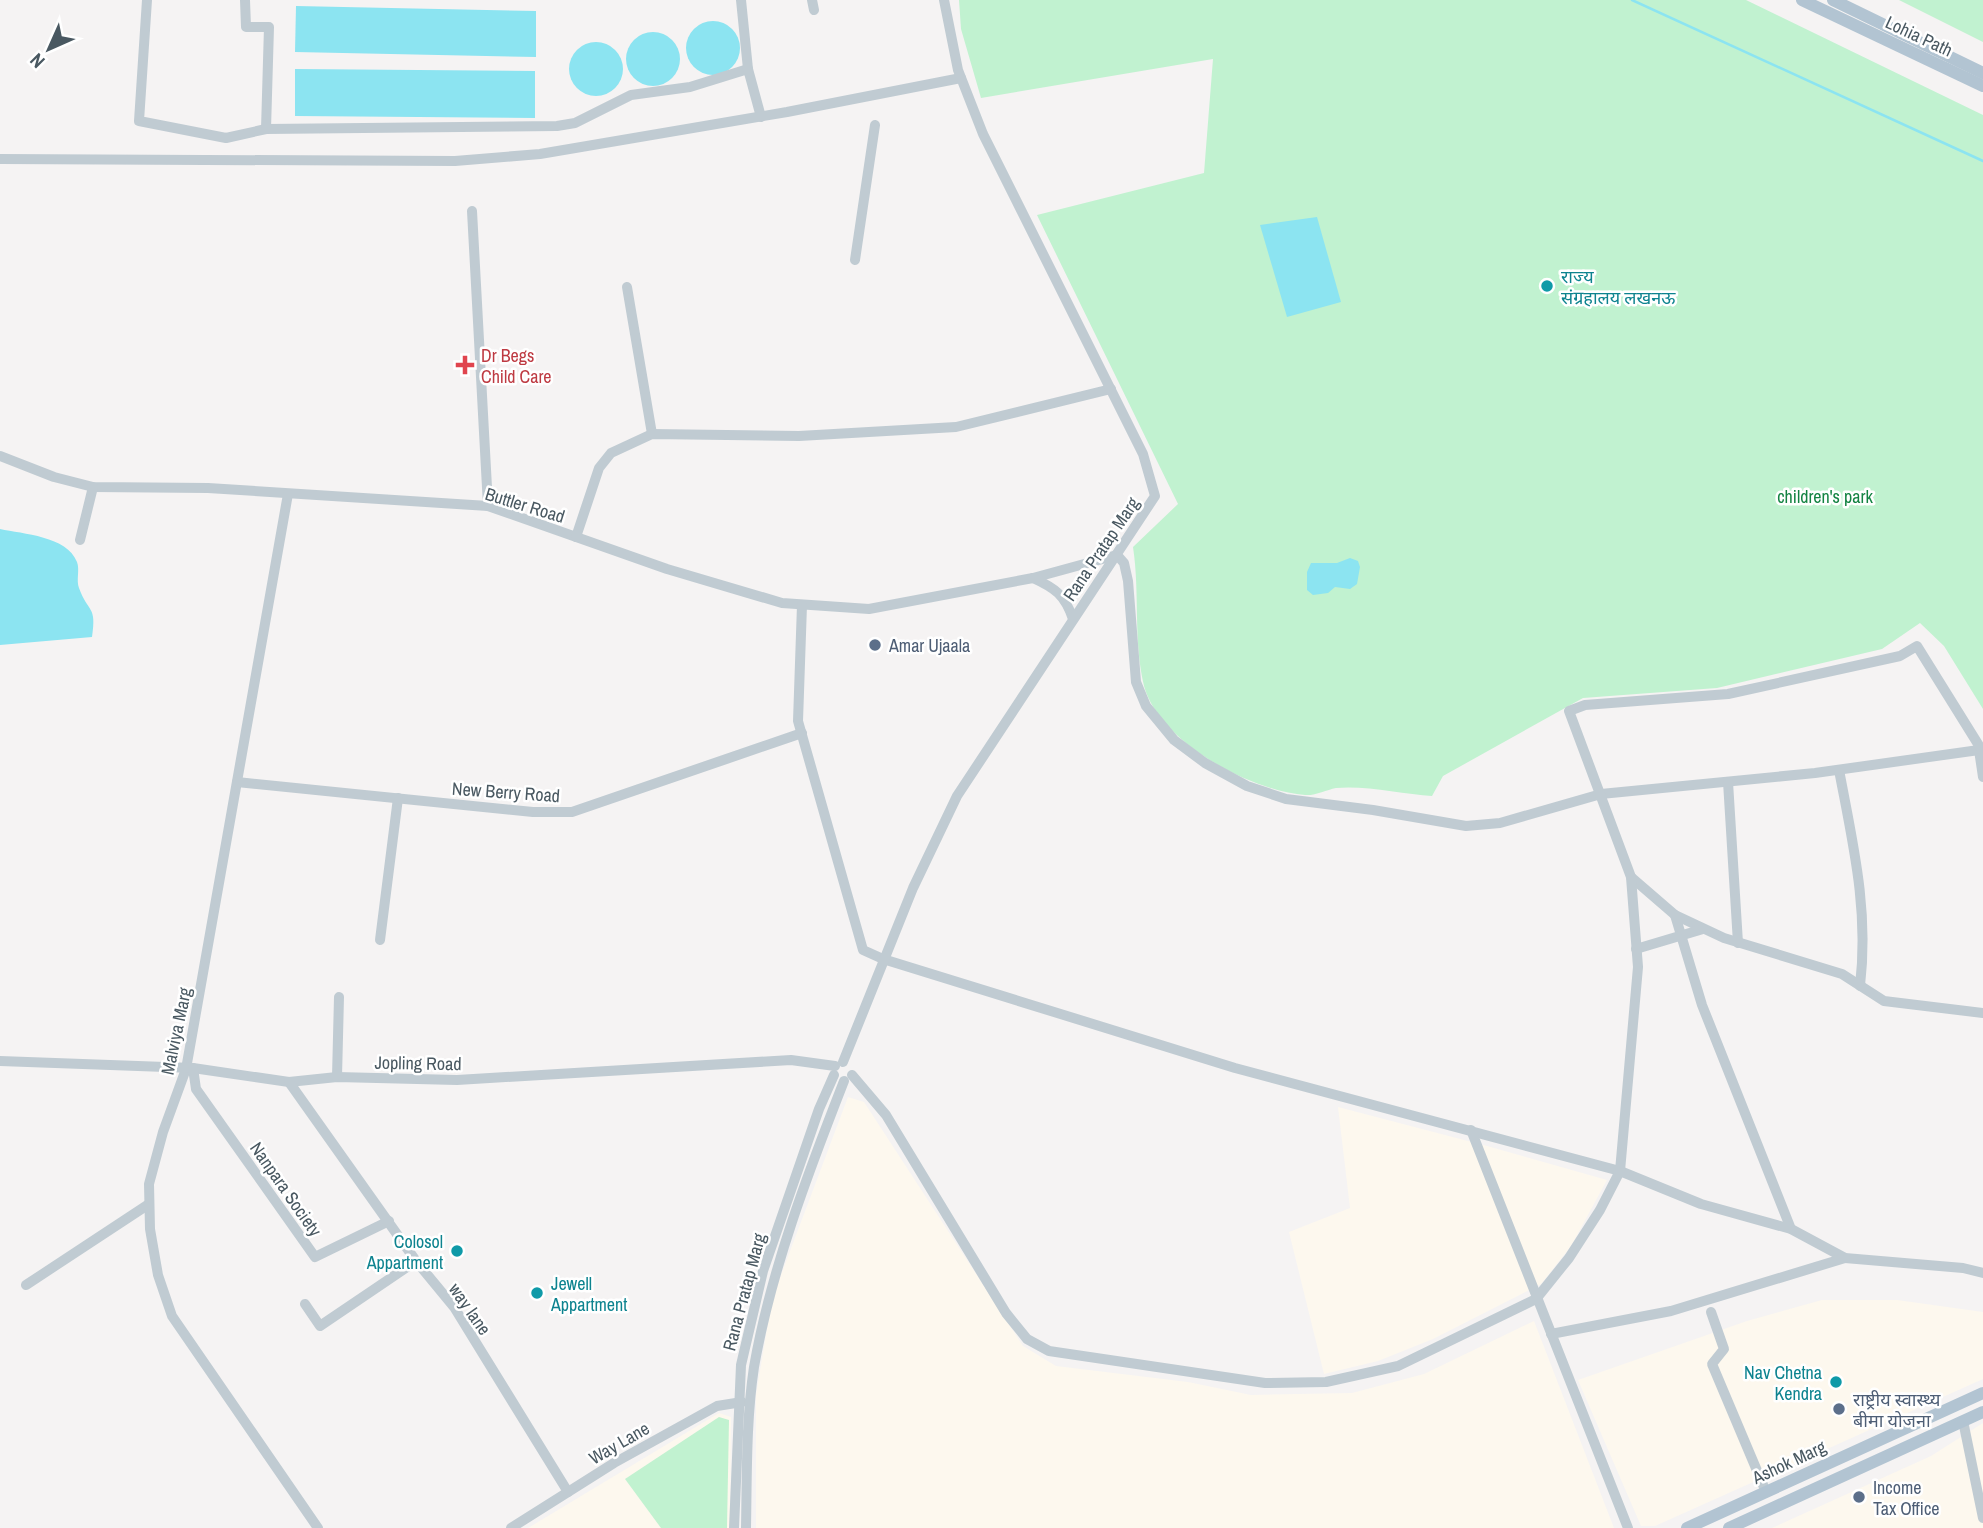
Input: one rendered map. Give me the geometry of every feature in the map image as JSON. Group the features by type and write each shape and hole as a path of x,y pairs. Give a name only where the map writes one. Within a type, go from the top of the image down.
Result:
{"main road":[{"name":"Lohia Path","path":"1802,0 1983,86"},
{"name":"Lohia Path","path":"1833,0 1983,73"},
{"name":"Ashok Marg","path":"1687,1528 1983,1393"},
{"name":"Ashok Marg","path":"1729,1528 1983,1412"}],"street":[{"path":"148,0 139,121 226,138 266,129 434,130 557,126 575,123 631,94 690,87 748,69"},
{"path":"245,0 246,27 269,27 266,129"},
{"path":"741,0 748,69 761,117"},
{"name":"Rana Pratap Marg","path":"746,1528 741,1365 763,1270 819,1109 957,796 1155,496 1143,454 983,134 961,78 944,1"},
{"path":"0,159 455,161 540,154 761,117 961,78"},
{"path":"855,260 875,125"},
{"path":"472,211 488,506"},
{"path":"626,287 652,434"},
{"path":"576,537 599,468 611,453 652,434 799,436 956,427 1111,389"},
{"name":"Buttler Road","path":"0,456 54,477 93,487 208,488 488,506 693,577 782,603 802,605 869,609 1033,578 1117,555"},
{"path":"80,540 93,487"},
{"name":"Malviya Marg","path":"288,494 190,1068 163,1132 149,1184 149,1204 158,1275 172,1316 318,1528"},
{"path":"1117,555 1124,562 1128,581 1136,682 1146,706 1174,740 1205,763 1247,786 1286,799 1466,826 1500,823 1601,794 1839,770 1981,751"},
{"path":"1033,578 1056,588 1067,600 1073,619"},
{"path":"802,605 798,721 863,950 883,959 1235,1068 1619,1171 1701,1204 1791,1229 1845,1258"},
{"path":"838,1068 886,1115 1006,1313 1027,1339 1049,1352 1265,1383 1326,1382 1398,1366 1536,1299 1569,1258 1600,1210 1619,1171 1630,1070 1636,949 1631,877 1569,711 1585,705 1728,694 1900,656 1917,646 1981,751 1983,777"},
{"name":"New Berry Road","path":"237,782 533,813 572,812 802,733"},
{"path":"1839,770 1863,901 1865,948 1860,986"},
{"path":"1728,782 1738,943"},
{"path":"380,940 398,798"},
{"path":"1631,877 1675,915 1703,929 1738,943 1842,975 1884,1000 1983,1013"},
{"path":"1675,915 1702,1006 1791,1229"},
{"path":"1636,949 1681,933 1703,929"},
{"path":"337,1077 339,997"},
{"name":"Jopling Road","path":"0,1061 190,1068 289,1082 337,1077 457,1080 790,1060 838,1068"},
{"path":"838,1068 851,1066 848,1078"},
{"name":"Nanpara Society","path":"190,1068 196,1088 315,1257 390,1222"},
{"name":"Rana Pratap Marg","path":"734,1528 744,1402 776,1275 848,1078"},
{"name":"way lane","path":"289,1082 416,1261 454,1307 568,1492"},
{"path":"1471,1130 1628,1528"},
{"path":"26,1285 149,1204"},
{"path":"1550,1334 1671,1311 1845,1258 1963,1268 1983,1273"},
{"path":"305,1304 320,1326 416,1261"},
{"path":"1711,1312 1724,1349 1712,1364 1766,1492"},
{"name":"Way Lane","path":"511,1528 717,1406 744,1402"},
{"path":"1963,1421 1983,1516"}],"shaded area":[{"path":"848,1097 864,1102 1023,1346 1056,1366 1188,1382 1251,1395 1352,1393 1424,1374 1534,1321 1614,1528 756,1528 756,1395 772,1299"},
{"path":"1338,1107 1607,1180 1571,1246 1541,1284 1433,1339 1378,1361 1324,1374 1289,1232 1350,1208"},
{"path":"1822,1300 1897,1300 1983,1312 1983,1379 1655,1526 1641,1526 1578,1380 1747,1321"},
{"path":"719,1413 731,1417 730,1528 528,1528"},
{"path":"1983,1423 1983,1528 1772,1528 1931,1456"}],"green space":[{"name":"children's park","path":"959,0 1746,0 1983,115 1983,709 1944,646 1920,623 1882,649 1717,688 1583,698 1443,776 1432,796 1347,787 1305,795 1259,784 1210,760 1187,744 1153,707 1144,686 1141,669 1133,547 1178,504 1037,215 1204,173 1213,59 981,98 961,29"},
{"path":"1899,0 1983,0 1983,42"},
{"path":"719,1417 729,1420 727,1528 661,1528 625,1479"}],"water":[{"path":"296,6 536,11 536,57 295,52"},
{"path":"713,21 732,29 740,48 732,67 713,75 694,67 686,48 694,29"},
{"path":"653,32 672,40 680,59 672,78 653,86 634,78 626,59 634,40"},
{"path":"601,42 611,46 619,54 623,69 619,84 611,92 591,96 581,92 573,84 569,64 573,54 581,46"},
{"path":"295,69 535,71 535,118 295,116"},
{"path":"1317,217 1341,302 1287,317 1260,225"},
{"path":"0,529 54,541 72,553 78,565 79,588 92,614 92,637 0,645"},
{"path":"1350,558 1358,561 1360,567 1357,584 1350,589 1335,587 1328,593 1313,595 1307,590 1307,572 1311,563 1337,563"}],"waterway":[{"path":"1632,0 1983,161"}],"place":[{"name":"राज्य संग्रहालय लखनऊ","path":"1547,286"},
{"name":"Dr Begs Child Care","path":"465,365"},
{"name":"Amar Ujaala","path":"875,645"},
{"name":"Colosol Appartment","path":"457,1251"},
{"name":"Jewell Appartment","path":"537,1293"},
{"name":"Nav Chetna Kendra","path":"1836,1382"},
{"name":"राष्ट्रीय स्वास्थ्य बीमा योजना","path":"1839,1409"},
{"name":"Income Tax Office","path":"1859,1497"}]}
